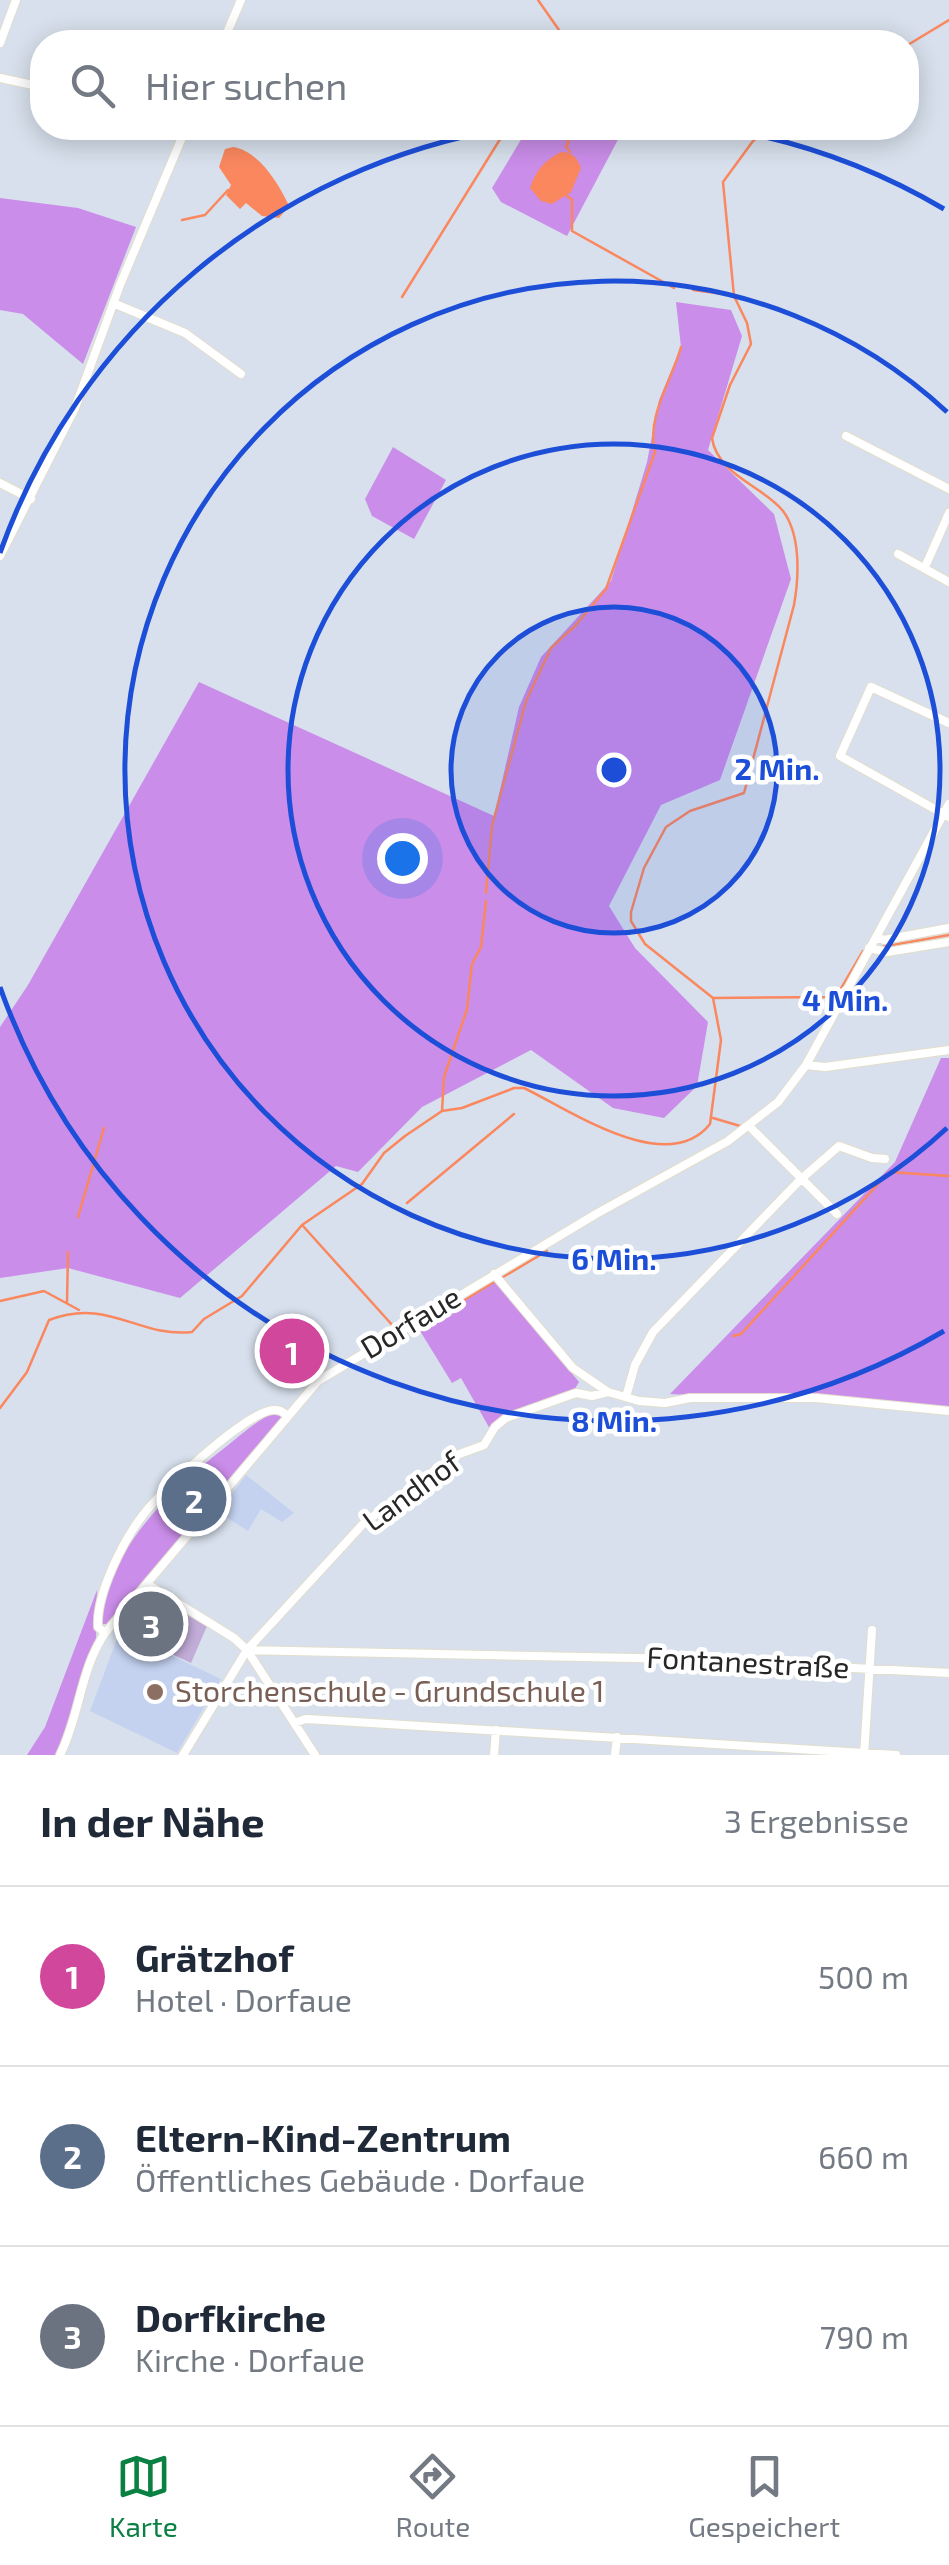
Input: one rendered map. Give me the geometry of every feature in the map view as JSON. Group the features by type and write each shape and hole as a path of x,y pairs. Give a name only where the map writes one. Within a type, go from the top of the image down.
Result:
{"street":[{"path":"0,43 16,0"},
{"path":"227,30 241,0"},
{"path":"0,78 30,84"},
{"path":"0,556 75,408 181,140"},
{"path":"113,304 185,333 241,374"},
{"path":"846,436 949,489"},
{"path":"0,483 31,499"},
{"path":"925,567 949,513"},
{"path":"898,554 949,582"},
{"path":"947,815 840,756 871,686 949,723"},
{"name":"Dorfaue","path":"60,1755 76,1718 88,1664 105,1633 310,1389 334,1370 494,1274 714,1150 778,1102 806,1065 947,815 949,804"},
{"path":"876,937 884,940 949,928"},
{"path":"870,948 887,952 949,942"},
{"path":"806,1065 825,1067 949,1050"},
{"path":"749,1126 837,1214"},
{"path":"626,1396 634,1365 653,1332 800,1180 839,1146 885,1159"},
{"path":"494,1274 573,1368 608,1392 639,1402 816,1398 949,1411"},
{"name":"Landhof","path":"183,1755 247,1650 364,1524 454,1456 484,1445 494,1427 506,1418 576,1393 592,1396 608,1392"},
{"name":"Dorfaue","path":"105,1633 97,1622 109,1579 143,1514 197,1461 264,1412 273,1410 288,1416"},
{"path":"147,1584 247,1650 316,1755"},
{"path":"864,1754 872,1630"},
{"name":"Fontanestraße","path":"247,1650 682,1659 949,1674"},
{"path":"294,1723 306,1719 896,1755"},
{"path":"494,1755 496,1730"},
{"path":"616,1755 617,1737"},
{"path":"737,1755 738,1744"}],"shaded area":[{"path":"521,140 618,140 567,236 501,202 492,188"},
{"path":"233,147 260,162 274,179 289,206 279,218 262,216 246,203 240,209 226,195 231,185 219,167 225,149"},
{"path":"561,152 574,156 581,168 571,192 552,204 541,201 530,188 532,182 542,166"},
{"path":"0,198 78,208 136,227 83,364 23,314 0,310"},
{"path":"676,302 731,310 742,336 708,450 774,514 791,579 720,780 661,805 609,906 635,948 708,1022 697,1086 664,1118 613,1108 531,1050 422,1107 358,1172 336,1166 180,1298 68,1268 0,1278 0,1027 28,985 199,682 494,816 519,707 541,657 611,581 647,462 659,400 681,347"},
{"path":"393,447 446,480 414,539 372,516 365,499"},
{"path":"941,1058 949,1058 949,1407 670,1394 895,1162"},
{"path":"494,1280 579,1382 573,1392 490,1429 461,1378 452,1383 417,1326"},
{"path":"271,1414 284,1416 108,1624 101,1624 115,1571 145,1523 185,1481"},
{"path":"246,1475 294,1513 282,1522 261,1509 248,1531 218,1512"},
{"path":"97,1590 96,1640 87,1658 73,1717 55,1755 27,1755 45,1727"},
{"path":"144,1596 162,1601 207,1626 191,1663 120,1630"},
{"name":"Storchenschule - Grundschule 1","path":"120,1631 221,1679 177,1753 90,1711"}],"waterway":[{"path":"538,0 559,30"},
{"path":"919,38 949,20"},
{"path":"402,297 500,140"},
{"path":"567,140 570,152"},
{"path":"0,1408 27,1372 49,1320 89,1313 155,1329 192,1332 204,1319 242,1296 302,1225 362,1184 384,1153 442,1111 524,1088 592,1123 644,1142 669,1144 692,1139 710,1124 721,1040 713,998 645,944 631,921 631,912 644,868 666,827 690,811 744,793 794,605 797,556 789,521 775,502 723,462 712,438 730,385 751,344 747,323 734,296 723,182 754,140"},
{"path":"182,220 205,215 228,190"},
{"path":"566,195 572,200 572,231 674,288"},
{"path":"693,290 731,295"},
{"path":"486,893 492,826 526,701 551,648 606,589 655,452 657,412 681,347"},
{"path":"442,1111 444,1077 467,1009 472,964 481,947 486,901"},
{"path":"882,947 949,935"},
{"path":"713,998 836,997 863,951"},
{"path":"407,1203 514,1114"},
{"path":"713,1118 740,1126"},
{"path":"78,1217 104,1128"},
{"path":"733,1336 741,1334 889,1172 949,1176"},
{"path":"303,1226 394,1327 414,1315"},
{"path":"503,1277 547,1251"},
{"path":"67,1303 68,1252"},
{"path":"421,1326 494,1282"},
{"path":"0,1301 44,1291 79,1310"}],"place":[{"name":"Grätzhof","path":"292,1351"},
{"name":"Eltern-Kind-Zentrum","path":"194,1499"},
{"name":"Dorfkirche","path":"151,1624"},
{"name":"Storchenschule - Grundschule 1","path":"155,1692"}]}
